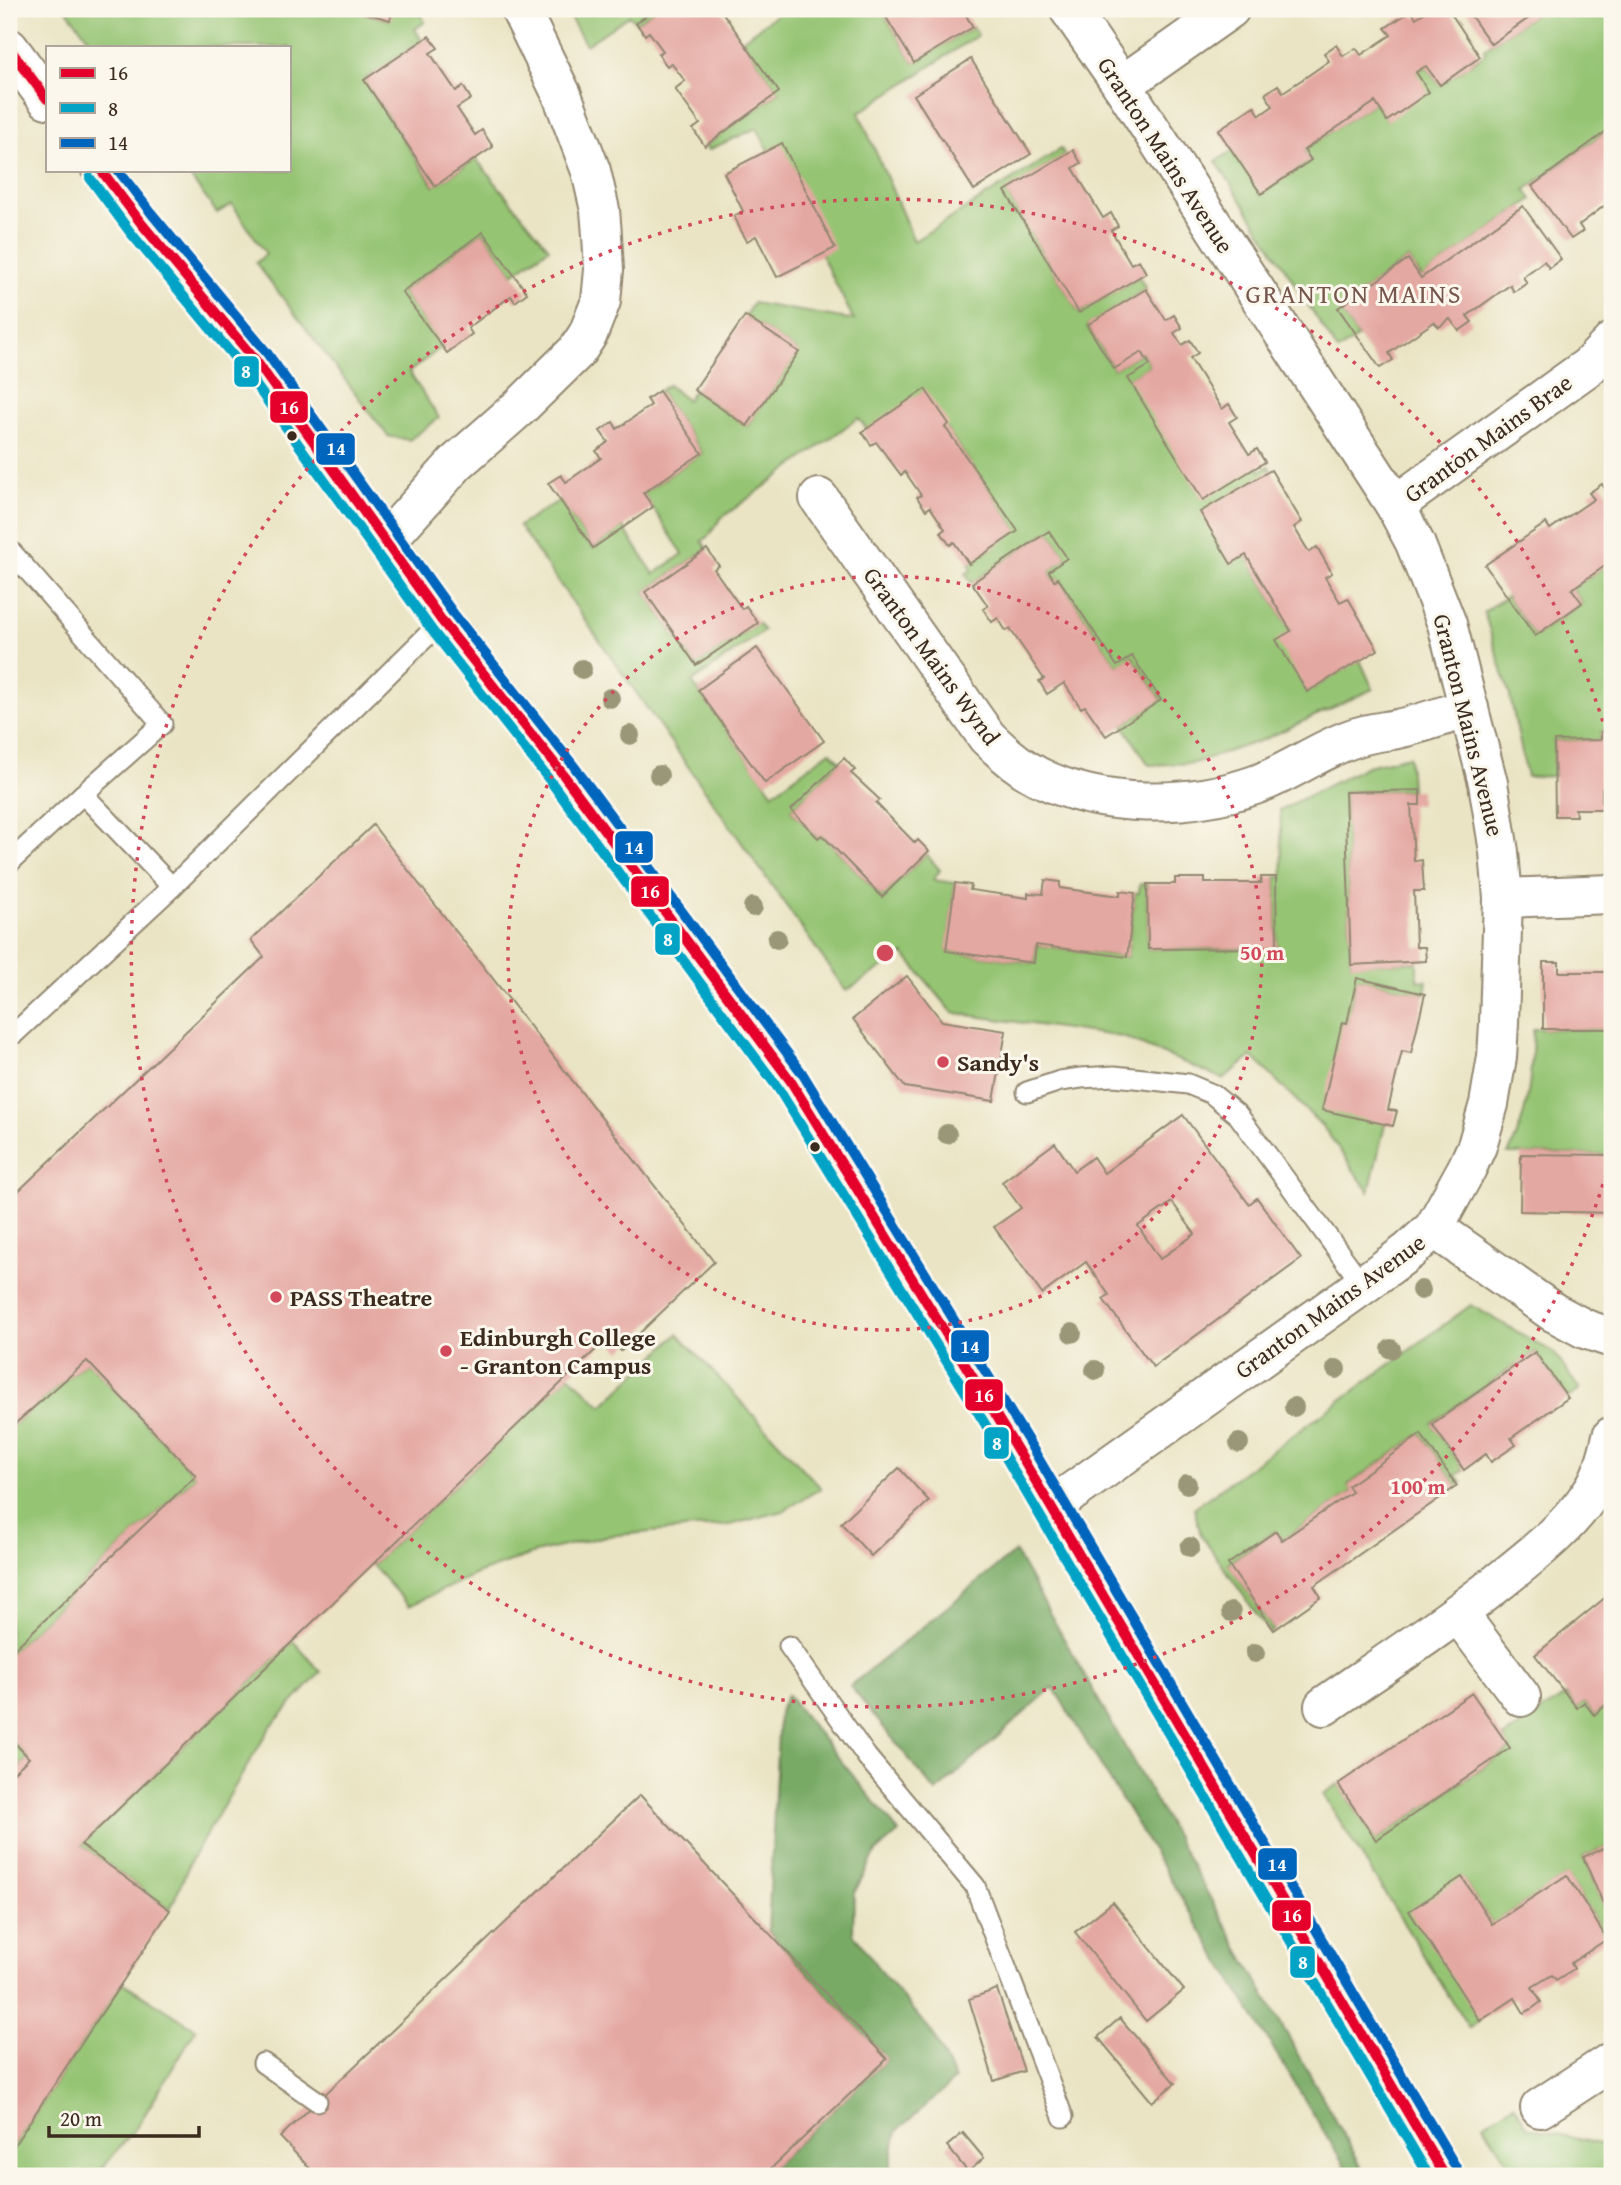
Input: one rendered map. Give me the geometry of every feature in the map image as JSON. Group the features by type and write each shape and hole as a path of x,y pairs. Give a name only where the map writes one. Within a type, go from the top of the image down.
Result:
{"street":[{"path":"385,542 456,463 521,406 577,351 588,334 601,301 604,270 602,235 600,210 591,171 562,95 520,9"},
{"name":"Granton Mains Avenue","path":"1051,1507 1363,1285 1409,1251 1434,1228 1467,1168 1489,1104 1497,1057 1503,898 1498,841 1488,783 1455,652 1432,584 1395,505 1122,85 1069,9"},
{"path":"1122,85 1230,9"},
{"path":"9,48 46,98"},
{"path":"103,172 141,223 256,361 442,621 562,773 790,1080 1051,1507 1445,2176"},
{"name":"Granton Mains Brae","path":"1395,505 1589,366 1612,342"},
{"name":"Granton Mains Wynd","path":"819,498 987,737 1022,768 1060,786 1117,799 1184,800 1211,797 1277,776 1324,750 1351,739 1409,726 1469,708"},
{"path":"1503,898 1612,894"},
{"path":"1434,1228 1553,1312 1585,1329 1612,1338"},
{"path":"1324,1706 1458,1612 1539,1549 1578,1511 1594,1489 1612,1436"},
{"path":"1458,1612 1521,1697"},
{"path":"1540,2108 1612,2061"}],"lane":[{"path":"9,549 163,724 9,863"},
{"path":"9,1036 172,887 442,621"},
{"path":"83,794 172,887"},
{"path":"1027,1092 1060,1081 1114,1076 1188,1084 1212,1094 1238,1115 1363,1285"},
{"path":"789,1646 867,1757 975,1886 1063,2117"},
{"path":"263,2063 317,2101"}],"green space":[{"path":"66,9 348,9 389,20 393,9 418,9 425,22 415,29 422,41 364,80 434,186 476,159 549,248 513,274 483,232 402,292 443,346 409,372 439,418 409,440 388,436 256,263 266,254 232,204 217,213 186,172 290,172 290,46 94,46"},
{"path":"565,9 656,9 636,23 630,15 586,45"},
{"path":"784,9 881,9 914,63 973,27 978,35 859,113 914,241 1061,149 1065,155 1006,192 1079,313 1139,277 1146,289 1087,326 1114,369 1142,352 1150,365 1129,378 1257,466 1260,471 1269,466 1271,470 1232,563 1246,555 1291,631 1307,692 1360,660 1373,689 1265,739 1194,763 1149,765 1123,725 1161,699 1132,656 1117,666 1058,578 1054,581 1049,571 1067,558 1049,531 972,583 966,574 972,569 969,564 1017,530 945,427 867,429 858,418 720,519 708,537 702,541 707,549 645,592 696,665 758,623 764,631 692,682 773,793 830,751 840,762 791,810 818,838 822,835 882,897 926,854 940,870 933,880 955,883 947,951 1034,963 1036,945 1127,957 1135,893 1139,893 1140,884 1147,884 1148,949 1277,948 1276,877 1283,877 1280,810 1367,766 1409,756 1411,790 1345,792 1351,964 1417,962 1418,980 1427,981 1425,994 1357,978 1347,1023 1385,1124 1369,1192 1324,1128 1252,1056 1223,1079 1123,1037 953,1013 904,954 846,991 519,526 560,500 593,548 623,527 654,574 683,554 643,493 702,453 659,391 668,385 687,400 694,390 747,426 798,352 745,316 753,303 854,320 757,128 708,150 705,146 779,92 742,40"},
{"path":"1542,9 1612,9 1612,127 1525,190 1532,199 1422,278 1408,259 1339,308 1358,337 1338,351 1216,161 1233,151 1262,193 1310,160 1304,150 1375,102 1387,120 1416,72 1426,66 1440,85 1486,53 1484,49"},
{"path":"1612,561 1612,732 1601,732 1601,740 1554,741 1554,776 1527,777 1510,696 1484,612 1507,596 1535,636 1582,603 1572,589"},
{"path":"1533,1029 1612,1029 1612,1155 1508,1154 1525,1109"},
{"path":"1471,1305 1554,1353 1580,1390 1568,1398 1535,1352 1432,1423 1464,1470 1456,1475 1462,1483 1457,1486 1421,1434 1348,1485 1352,1492 1282,1540 1275,1531 1228,1563 1274,1630 1270,1633 1201,1535 1194,1508"},
{"path":"678,1334 821,1488 783,1511 730,1525 606,1536 535,1553 476,1574 409,1606 372,1565 569,1375 602,1406"},
{"path":"87,1361 196,1476 9,1654 9,1429"},
{"path":"1015,1552 1367,2176 1335,2176 1345,2166 1053,1687 936,1792 850,1686"},
{"path":"293,1641 321,1672 271,1726 191,1860 170,1910 81,1845"},
{"path":"787,1695 899,1832 876,1852 854,1893 853,1933 884,1976 933,2034 955,2080 897,2131 888,2176 763,2176 887,2059 768,1931 779,1712"},
{"path":"1566,1695 1577,1708 1584,1702 1594,1715 1612,1700 1612,1845 1583,1857 1612,1924 1612,1936 1607,1939 1567,1876 1492,1924 1462,1878 1480,2021 1469,2028 1323,1794 1338,1784 1376,1840 1510,1749 1503,1738"},
{"path":"9,1737 29,1758 9,1777"},
{"path":"122,1982 196,2029 139,2124 96,2176 9,2176 9,2153"},
{"path":"1514,2104 1528,2127 1612,2147 1612,2176 1517,2176 1483,2124"}],"building":[{"path":"351,9 393,9 390,20"},
{"path":"656,9 720,9 779,92 705,146 693,129 700,124 675,89 685,81 671,63 667,66 658,54 663,51 649,32 645,35 636,23"},
{"path":"881,9 962,9 973,27 914,63"},
{"path":"1430,9 1448,9 1480,57 1440,85 1426,66 1416,72 1429,92 1387,121 1375,102 1304,150 1311,160 1261,194 1218,130 1254,106 1260,115 1273,106 1265,94 1278,85 1283,92 1306,77 1329,61 1324,53 1336,45 1343,56 1356,48 1361,55 1391,35 1385,28 1411,11 1416,18"},
{"path":"1466,9 1542,9 1491,44"},
{"path":"429,36 438,48 430,53 456,91 463,86 471,99 457,108 475,135 482,130 493,147 435,186 364,80"},
{"path":"971,59 1031,154 974,190 914,95"},
{"path":"1612,127 1612,200 1579,225 1583,231 1571,239 1532,186"},
{"path":"782,143 835,248 777,277 756,236 747,241 740,229 734,216 743,211 724,173"},
{"path":"1073,150 1081,163 1073,168 1103,218 1111,213 1118,226 1111,230 1131,264 1139,260 1146,273 1079,313 1005,191"},
{"path":"1523,206 1561,259 1549,268 1544,261 1523,277 1527,283 1514,292 1510,285 1467,316 1472,322 1459,331 1450,319 1439,327 1434,322 1389,353 1393,360 1380,368 1338,308 1408,259 1421,278"},
{"path":"483,232 527,293 515,302 511,296 468,328 472,334 447,353 402,292"},
{"path":"1146,289 1166,320 1174,315 1182,328 1174,333 1182,345 1190,340 1198,353 1190,358 1222,409 1229,404 1237,417 1229,422 1249,454 1257,449 1265,462 1203,500 1128,378 1150,365 1142,352 1114,369 1087,325"},
{"path":"745,316 799,352 747,426 694,390"},
{"path":"925,389 949,424 945,427 1018,531 969,564 954,542 950,545 944,537 941,532 945,529 930,507 926,510 920,502 917,497 921,495 905,472 901,475 876,442 871,445 862,432"},
{"path":"659,391 702,453 643,493 653,507 593,548 548,483 561,475 566,482 601,458 596,451 608,442 600,431 613,422 617,429 651,405 647,399"},
{"path":"1271,470 1302,522 1294,527 1309,552 1317,547 1332,573 1325,577 1340,602 1348,598 1378,650 1307,692 1276,640 1291,631 1246,555 1231,564 1200,512"},
{"path":"1602,484 1607,492 1612,489 1612,561 1572,589 1582,603 1535,636 1485,565 1546,523 1550,529 1594,499 1589,493"},
{"path":"1049,531 1067,558 1049,571 1054,581 1058,578 1117,666 1132,656 1161,700 1106,736 1085,706 1081,708 1064,683 1047,694 1039,681 1044,679 1010,629 1006,631 998,618 992,622 983,609 988,606 972,583"},
{"path":"707,549 719,566 714,569 742,609 746,606 758,623 696,665 645,592"},
{"path":"757,648 824,741 765,783 698,690"},
{"path":"1601,732 1612,732 1612,789 1602,789 1602,809 1575,809 1576,816 1555,816 1554,741 1601,740"},
{"path":"844,758 855,770 851,773 880,800 876,803 915,843 918,840 929,851 882,897 822,835 818,838 791,810"},
{"path":"1420,790 1420,805 1411,805 1414,861 1422,860 1424,891 1414,891 1416,947 1425,947 1426,961 1351,965 1345,792"},
{"path":"373,825 714,1262 621,1351 608,1338 81,1845 170,1910 9,2153 9,1777 29,1758 9,1737 9,1654 196,1476 87,1361 9,1429 9,1200 264,957 251,940"},
{"path":"1261,877 1276,877 1277,948 1148,949 1147,884 1175,884 1175,878 1205,878 1205,883 1261,883"},
{"path":"1045,880 1060,882 1060,888 1120,896 1120,891 1135,893 1127,957 1036,945 1034,963 946,951 955,883 971,885 970,890 1028,898 1028,893 1043,894"},
{"path":"1543,962 1559,962 1559,972 1612,972 1612,1029 1543,1029"},
{"name":"Sandy's","path":"907,976 942,1021 1006,1031 994,1101 905,1087 853,1019"},
{"path":"1357,978 1425,994 1411,1053 1402,1051 1388,1110 1397,1111 1393,1126 1322,1110 1342,1022 1347,1023"},
{"path":"1183,1115 1249,1204 1257,1198 1301,1259 1153,1367 1103,1299 1109,1295 1086,1262 1042,1294 994,1227 1021,1208 1002,1182 1055,1143 1074,1171 1093,1157 1104,1173","holes":["1172,1202 1195,1234 1160,1259 1138,1226"]},
{"path":"1521,1154 1612,1155 1612,1213 1520,1211"},
{"path":"1535,1352 1568,1398 1511,1438 1516,1445 1491,1462 1486,1454 1464,1470 1432,1424"},
{"path":"1421,1434 1457,1486 1314,1586 1321,1597 1274,1630 1228,1564 1276,1531 1282,1540 1352,1492 1348,1486"},
{"path":"899,1468 929,1501 871,1556 841,1523"},
{"path":"1612,1592 1612,1680 1605,1686 1612,1700 1594,1715 1584,1702 1577,1708 1535,1655"},
{"path":"1472,1693 1510,1748 1376,1840 1338,1784"},
{"path":"640,1795 887,2059 763,2176 317,2176 280,2137"},
{"path":"1612,1845 1612,1924 1583,1857"},
{"path":"1567,1875 1607,1939 1571,1963 1574,1969 1556,1980 1552,1975 1532,1987 1541,2002 1533,2008 1524,2013 1515,1998 1480,2021 1409,1911 1462,1877 1492,1924"},
{"path":"1113,1902 1184,1990 1146,2021 1075,1932"},
{"path":"997,1989 1024,2071 994,2081 969,1999"},
{"path":"1120,2018 1175,2083 1152,2102 1098,2037"},
{"path":"963,2133 984,2158 968,2172 947,2146"}],"transit line":[{"name":"16","path":"9,48 46,98"},
{"name":"16","path":"103,172 141,223 256,361 442,621 562,773 790,1080 1015,1446 1445,2176"},
{"name":"14","path":"120,172 267,353 453,613 573,765 802,1073 1027,1439 1457,2169"},
{"name":"8","path":"90,178 130,232 245,370 431,629 551,782 778,1088 1003,1453 1429,2176"}],"place":[{"name":"Sandy's","path":"943,1062"},
{"name":"PASS Theatre","path":"276,1297"},
{"name":"Edinburgh College - Granton Campus","path":"446,1351"}],"district":[{"name":"GRANTON MAINS","path":"1354,293"}]}
